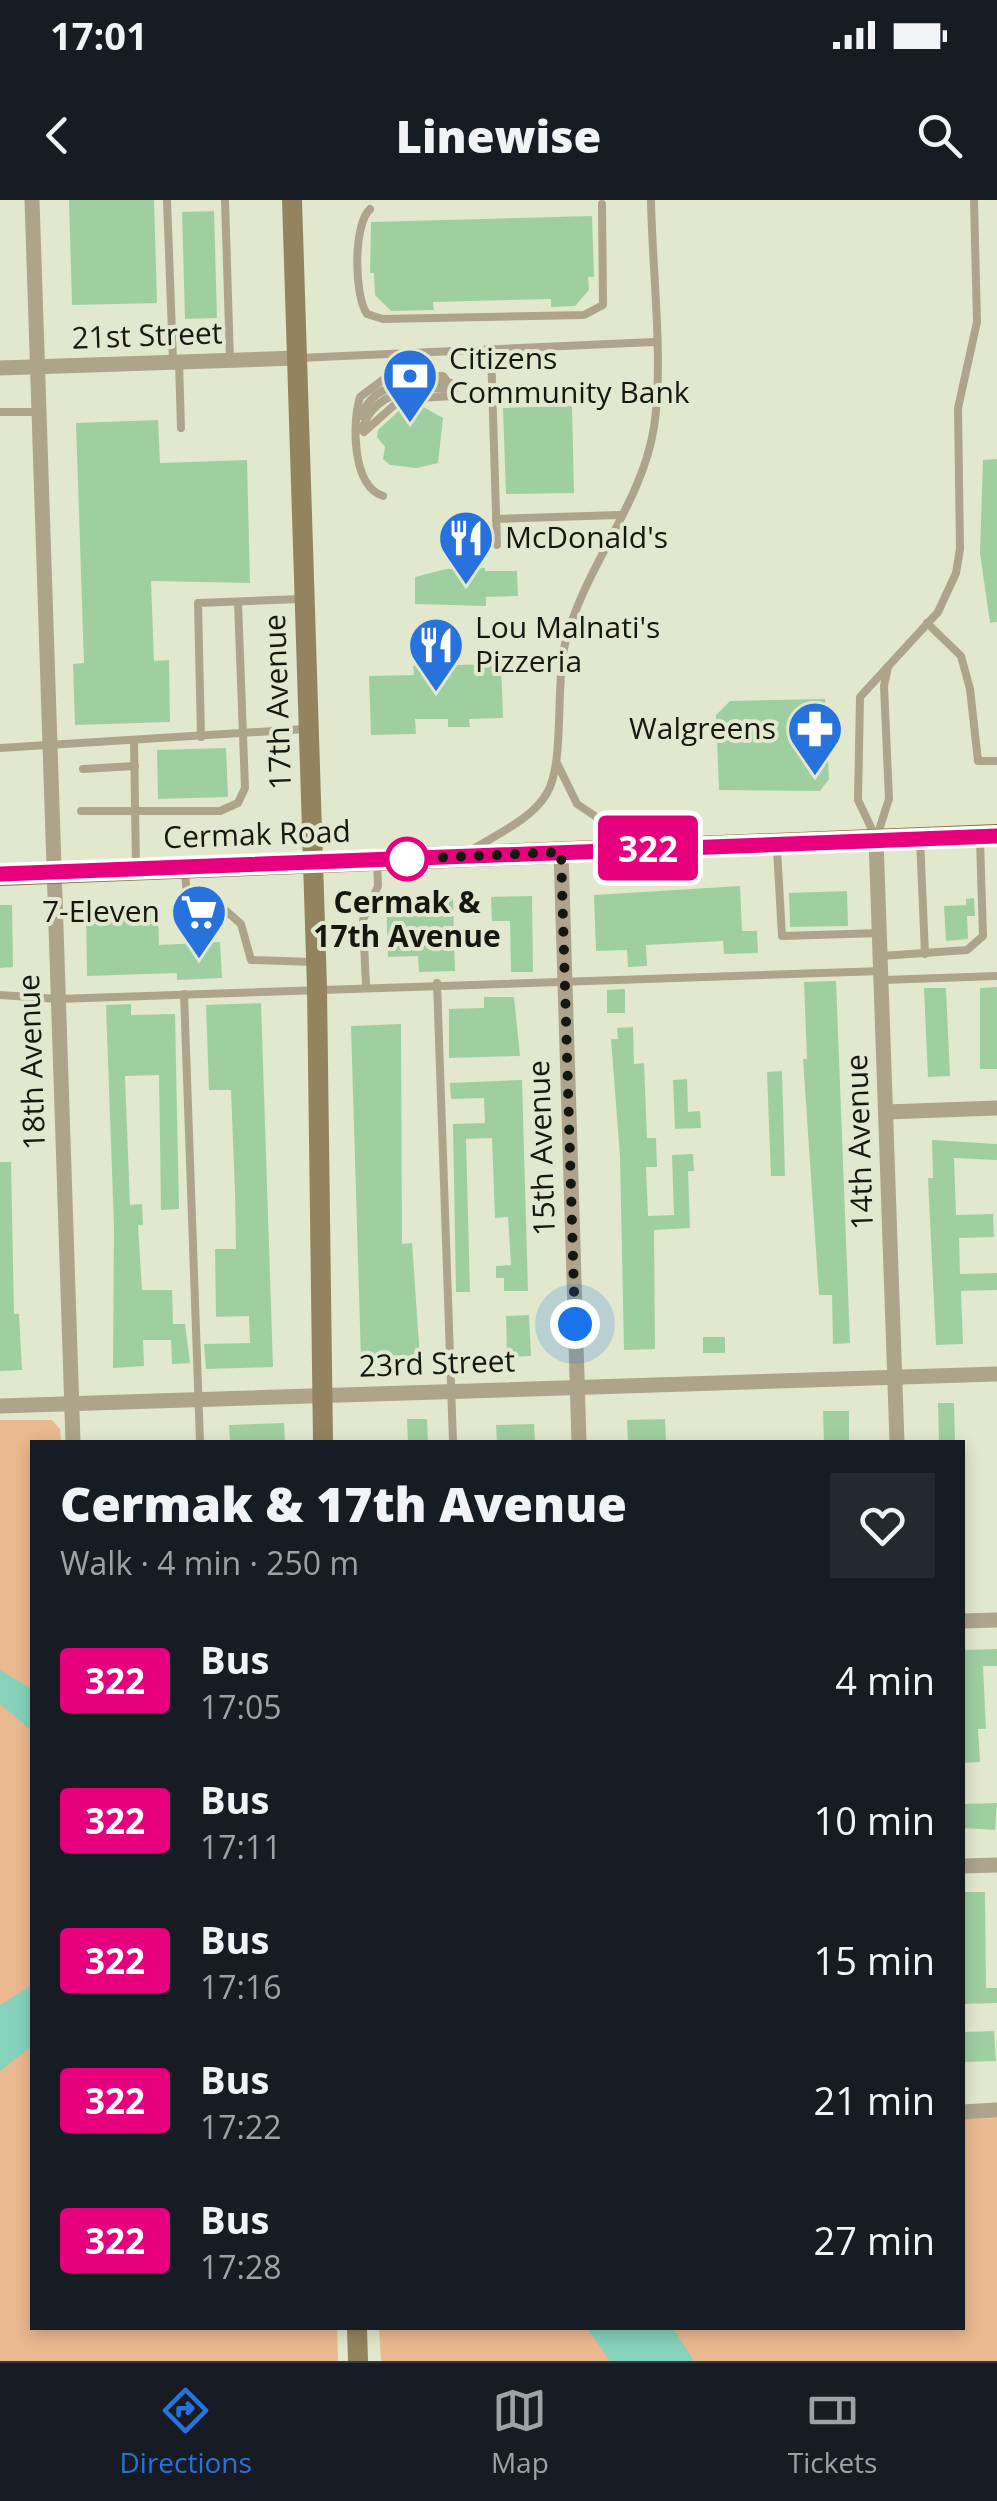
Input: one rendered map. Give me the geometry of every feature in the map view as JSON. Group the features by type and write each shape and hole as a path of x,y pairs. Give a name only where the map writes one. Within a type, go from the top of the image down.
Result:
{"main road":[{"name":"Cermak Road","path":"0,874 988,836"}],"street":[{"name":"18th Avenue","path":"32,200 73,1440"},
{"name":"17th Avenue","path":"292,200 318,988 323,1440"},
{"name":"21st Street","path":"0,368 297,358"},
{"name":"14th Avenue","path":"876,839 896,1440"},
{"name":"15th Avenue","path":"561,852 579,1440"},
{"path":"886,1112 997,1108"},
{"name":"23rd Street","path":"0,1406 997,1374"},
{"path":"965,1621 997,1620"},
{"path":"965,1866 997,1865"},
{"path":"965,2112 997,2110"},
{"path":"357,2330 358,2361"}],"lane":[{"path":"167,200 181,428"},
{"path":"225,200 230,360"},
{"path":"462,856 548,793 556,760 556,698 565,644 583,587 650,449 656,409 651,200"},
{"path":"876,839 858,800 856,726 860,697 948,596 960,549 956,426 960,394 976,338 974,200"},
{"path":"370,210 358,231 361,299 368,314 383,319 493,317 584,314 603,306 602,204"},
{"path":"297,358 654,342"},
{"path":"490,350 497,545"},
{"path":"360,446 367,416 396,392 453,389 436,375 380,380 358,401 360,446 364,484 383,496"},
{"path":"0,412 39,412"},
{"path":"496,519 619,515"},
{"path":"200,737 198,603 304,599"},
{"path":"82,811 220,811 238,804 246,788 238,602"},
{"path":"928,623 960,656 970,688 978,761 997,761"},
{"path":"876,839 889,799 884,686 889,663"},
{"path":"0,748 308,729"},
{"path":"134,741 136,870"},
{"path":"556,760 577,804 644,848"},
{"path":"83,769 134,766"},
{"path":"882,969 924,954 967,950 983,936 988,836"},
{"path":"920,838 924,954"},
{"path":"777,843 782,936 880,934"},
{"path":"366,986 363,920 378,886 377,860"},
{"path":"185,868 188,910 225,910 241,924 251,960 316,962"},
{"path":"0,995 58,998 882,969 997,976"},
{"path":"437,982 452,1440"},
{"path":"184,994 200,1440"}],"shaded area":[{"path":"0,1420 52,1420 60,1429 61,1440 30,1440 30,2330 337,2330 338,2361 0,2361"},
{"path":"997,2118 997,2361 381,2361 379,2330 965,2330 965,2119"}],"water":[{"path":"0,1670 30,1688 30,1729 0,1704"},
{"path":"30,1986 30,2048 0,2071 0,2005"},
{"path":"588,2330 674,2330 694,2361 610,2361"}],"building":[{"path":"69,200 154,200 157,303 72,305"},
{"path":"214,211 217,318 185,319 182,212"},
{"path":"592,216 594,277 588,277 589,290 575,306 551,307 551,299 433,302 434,310 391,311 375,295 374,273 370,273 371,222"},
{"name":"Citizens Community Bank","path":"420,405 443,418 438,463 417,468 390,465 383,459 385,447 377,437 378,430 404,406"},
{"path":"572,406 574,493 506,494 503,408"},
{"path":"158,420 160,463 247,460 250,583 151,581 154,661 169,660 170,722 75,725 73,664 84,663 76,423"},
{"path":"997,459 997,622 990,623 980,553 983,460"},
{"name":"McDonald's","path":"446,569 517,571 518,596 486,597 486,606 415,604 415,577"},
{"path":"501,664 503,718 469,719 470,727 448,727 448,719 415,719 416,734 371,735 369,676 414,675 413,666"},
{"name":"Walgreens","path":"825,699 829,779 820,791 719,790 716,715 730,701"},
{"path":"226,748 228,797 158,799 157,750"},
{"path":"740,886 742,931 757,931 758,953 724,954 723,941 646,945 647,966 628,967 627,950 596,951 594,895"},
{"path":"847,891 848,926 790,927 789,893"},
{"path":"532,896 533,972 511,972 510,921 492,921 491,897"},
{"path":"974,898 975,916 967,916 968,939 946,941 944,906 966,905 966,899"},
{"path":"453,899 455,971 419,972 418,956 388,957 386,901"},
{"path":"0,905 12,905 13,967 0,968"},
{"path":"158,909 159,945 220,942 222,978 177,980 177,973 87,976 86,911"},
{"path":"836,981 850,1343 833,1344 832,1295 819,1295 803,1059 807,1059 804,982"},
{"path":"997,987 997,1069 980,1069 980,988"},
{"path":"924,988 946,988 950,1076 928,1077"},
{"path":"625,989 625,1013 607,1013 607,990"},
{"path":"484,997 514,997 520,1056 449,1058 449,1009 484,1008"},
{"path":"261,1003 273,1367 206,1369 204,1344 250,1343 249,1316 216,1317 215,1249 236,1249 235,1192 231,1090 209,1090 206,1005"},
{"path":"131,1004 131,1015 175,1014 179,1209 161,1210 159,1075 125,1076 130,1205 142,1204 143,1225 138,1225 142,1290 172,1290 173,1324 185,1324 190,1363 172,1364 171,1340 143,1340 144,1366 113,1368 114,1226 106,1005"},
{"path":"401,1024 402,1244 412,1243 420,1358 361,1360 351,1026"},
{"path":"633,1027 634,1064 644,1063 647,1138 656,1138 657,1167 646,1167 648,1216 674,1215 672,1155 693,1154 694,1171 688,1171 690,1228 654,1230 655,1349 624,1350 620,1156 611,1039 618,1039 617,1028"},
{"path":"782,1071 785,1176 771,1176 767,1072"},
{"path":"687,1079 688,1112 700,1111 701,1128 675,1129 673,1080"},
{"path":"522,1080 528,1291 504,1291 504,1278 496,1278 496,1266 511,1265 508,1217 495,1218 492,1138 466,1139 470,1292 456,1292 453,1124 485,1123 484,1098 451,1099 450,1083"},
{"path":"932,1140 997,1144 997,1160 954,1158 956,1215 993,1214 994,1237 959,1238 960,1274 997,1273 997,1290 961,1291 963,1344 936,1345 928,1178 933,1178"},
{"path":"0,1162 11,1162 14,1314 19,1314 22,1370 0,1371"},
{"path":"529,1315 531,1356 507,1357 506,1316"},
{"path":"703,1337 725,1337 725,1353 703,1353"},
{"path":"938,1403 954,1403 955,1440 939,1440"},
{"path":"823,1411 849,1411 849,1440 824,1440"},
{"path":"407,1419 427,1419 428,1440 408,1440"},
{"path":"665,1419 666,1440 628,1440 627,1420"},
{"path":"284,1423 285,1440 230,1440 229,1425"},
{"path":"534,1424 535,1440 497,1440 496,1425"},
{"path":"997,1649 997,1666 983,1666 986,1729 978,1729 980,1762 965,1763 965,1650"},
{"path":"997,1803 995,1830 965,1828 965,1804"},
{"path":"965,1892 985,1892 986,1988 997,1988 997,2003 965,2004"},
{"path":"994,2031 996,2061 965,2062 965,2032"}],"bus line":[{"name":"322","path":"0,874 997,836"}],"place":[{"name":"Citizens Community Bank","path":"410,425"},
{"name":"McDonald's","path":"466,587"},
{"name":"Lou Malnati's Pizzeria","path":"436,694"},
{"name":"Walgreens","path":"815,778"},
{"name":"Cermak & 17th Avenue","path":"407,859"},
{"name":"7-Eleven","path":"199,961"}],"route":[{"path":"407,859 561,852 575,1324"}]}
